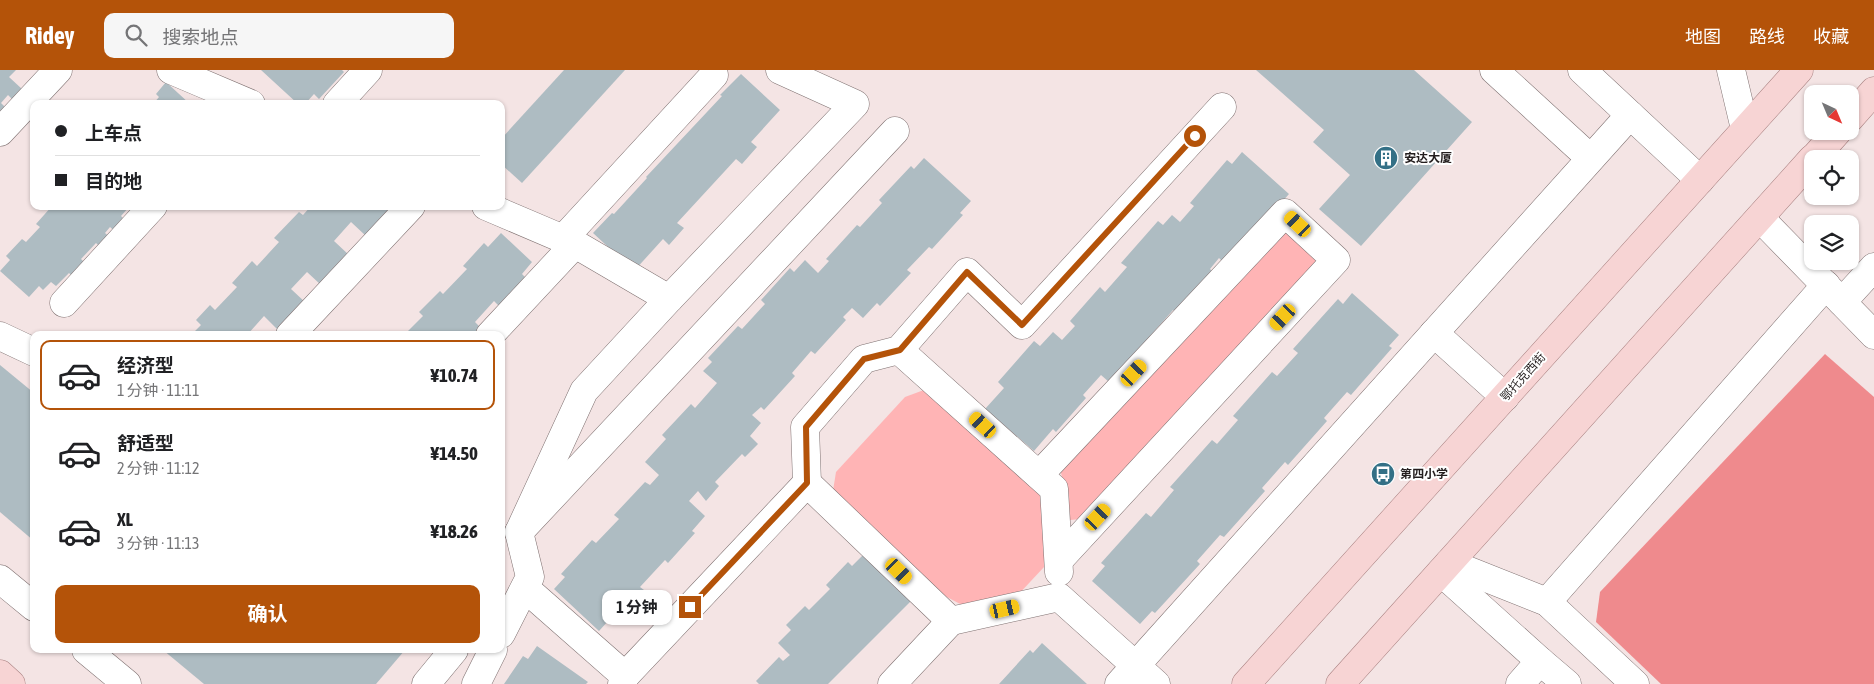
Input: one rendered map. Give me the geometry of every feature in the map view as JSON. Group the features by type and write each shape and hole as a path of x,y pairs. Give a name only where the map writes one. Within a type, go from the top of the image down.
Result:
{"main road":[{"name":"鄂托克西街","path":"1246,684 1799,70"},
{"path":"1859,108 1874,91"},
{"path":"1821,150 1830,140"},
{"path":"1340,684 1804,169"},
{"path":"0,674 12,684"}],"lane":[{"path":"0,132 58,70"},
{"path":"171,70 241,100"},
{"path":"341,100 368,70"},
{"path":"505,626 530,577 519,532 584,391 855,104 780,70"},
{"path":"1494,70 1590,158"},
{"path":"1582,70 1700,180"},
{"path":"1731,70 1745,129"},
{"path":"493,331 714,75"},
{"path":"525,588 624,680 807,483 806,427 864,359 900,350 967,272 1022,325 1222,106"},
{"path":"1127,675 1630,115"},
{"path":"519,532 895,130"},
{"path":"64,303 148,210"},
{"path":"294,331 407,210"},
{"path":"495,210 569,241 669,299"},
{"path":"1039,475 1285,213 1336,260 1059,560"},
{"path":"1760,218 1874,335"},
{"path":"1547,602 1834,294 1874,267"},
{"path":"1434,333 1505,397"},
{"path":"0,336 30,350"},
{"path":"900,350 1054,489 1059,560 1059,597 1127,675 1156,684"},
{"path":"807,483 951,621"},
{"path":"1445,568 1547,602 1635,684"},
{"path":"1445,568 1566,684"},
{"path":"0,579 30,604"},
{"path":"892,684 951,621 1059,597"},
{"path":"90,653 127,684"},
{"path":"426,684 452,653"},
{"path":"476,684 492,653"},
{"path":"1520,684 1540,660"}],"shaded area":[{"path":"1289,229 1318,254 1314,266 1081,519 1070,520 1060,467 1279,232"},
{"path":"1825,354 1874,397 1874,684 1661,684 1596,622 1600,592"},
{"path":"932,387 1032,476 1051,517 1045,566 1015,598 964,606 926,586 832,497 836,472 905,397"}],"building":[{"path":"0,70 16,70 9,77 22,89 12,99 8,95 1,103 5,107 0,112"},
{"path":"261,70 342,70 344,72 319,99 314,94 309,100 294,100"},
{"path":"564,70 625,70 522,183 505,168 505,135"},
{"name":"安达大厦","path":"1256,70 1414,70 1472,122 1361,246 1319,209 1350,175 1313,142 1324,130"},
{"path":"741,74 780,110 751,142 757,147 742,164 736,159 677,223 684,228 669,245 663,239 634,271 593,233 612,213 614,214"},
{"path":"166,82 186,100 156,100 159,97 156,94"},
{"path":"1242,152 1289,194 1226,265 1219,258 1210,269 1212,271 1176,312 1173,310 1151,335 1154,338 1109,382 1101,375 1083,395 1086,398 1056,432 1053,429 1034,451 985,409 1004,388 998,382 1034,341 1040,346 1053,332 1062,340 1075,326 1070,321 1100,287 1105,292 1127,267 1121,263 1158,221 1163,225 1172,215 1180,222 1194,206 1190,203 1227,160 1232,164"},
{"path":"924,158 971,201 960,213 963,215 932,249 929,247 907,270 911,273 880,306 877,303 863,318 852,308 843,317 846,320 815,354 811,351 792,373 795,376 764,410 761,407 752,415 761,423 750,436 758,444 745,457 742,454 715,482 719,486 706,501 698,491 689,501 705,516 692,531 695,533 668,563 665,560 640,587 644,590 613,623 609,620 599,631 554,589 565,577 561,574 592,540 596,543 619,519 614,515 645,482 650,485 659,475 645,462 666,439 662,435 691,404 695,408 717,383 703,371 712,362 708,358 738,326 742,329 765,304 761,300 790,268 794,272 805,260 818,273 829,261 826,259 857,225 860,227 882,203 879,200 911,166 914,169"},
{"path":"48,210 126,210 121,216 129,224 119,235 110,227 105,233 113,240 104,251 96,243 81,259 89,267 77,281 69,273 56,286 51,282 43,290 39,286 29,297 0,271 10,260 6,256 22,239 26,242 40,227 36,224"},
{"path":"307,210 391,210 366,236 351,222 334,241 349,255 321,285 307,272 291,289 306,303 279,331 264,316 251,331 195,331 201,325 196,320 210,305 215,310 237,287 232,283 252,261 257,266 279,242 274,238 299,212 303,215"},
{"path":"501,233 532,262 522,274 531,283 504,311 494,301 475,322 484,331 408,331 423,316 419,312 440,291 443,294 467,269 463,266 484,243 488,247"},
{"path":"1352,293 1399,335 1389,346 1392,348 1351,395 1347,392 1324,418 1327,421 1288,465 1285,462 1262,488 1265,491 1224,537 1220,535 1197,561 1200,564 1155,613 1152,611 1140,624 1092,581 1105,566 1101,563 1146,513 1151,517 1174,490 1170,487 1212,440 1217,444 1238,420 1233,416 1272,372 1277,376 1298,353 1293,349 1338,299 1343,304"},
{"path":"0,365 30,390 30,538 0,512"},
{"path":"864,554 911,601 828,684 759,684 756,681 779,657 783,661 790,655 778,643 791,630 786,625 805,606 809,610 830,589 826,585 848,562 852,566"},
{"path":"1042,643 1087,684 999,684 1030,650 1033,653"},
{"path":"537,646 588,682 586,684 504,684 523,656 528,659"},
{"path":"167,653 402,653 376,684 204,684"}],"place":[{"name":"安达大厦","path":"1386,158"},
{"name":"第四小学","path":"1383,474"}],"route":[{"path":"690,607 807,483 806,427 864,359 900,350 967,272 1022,325 1195,136"}]}
